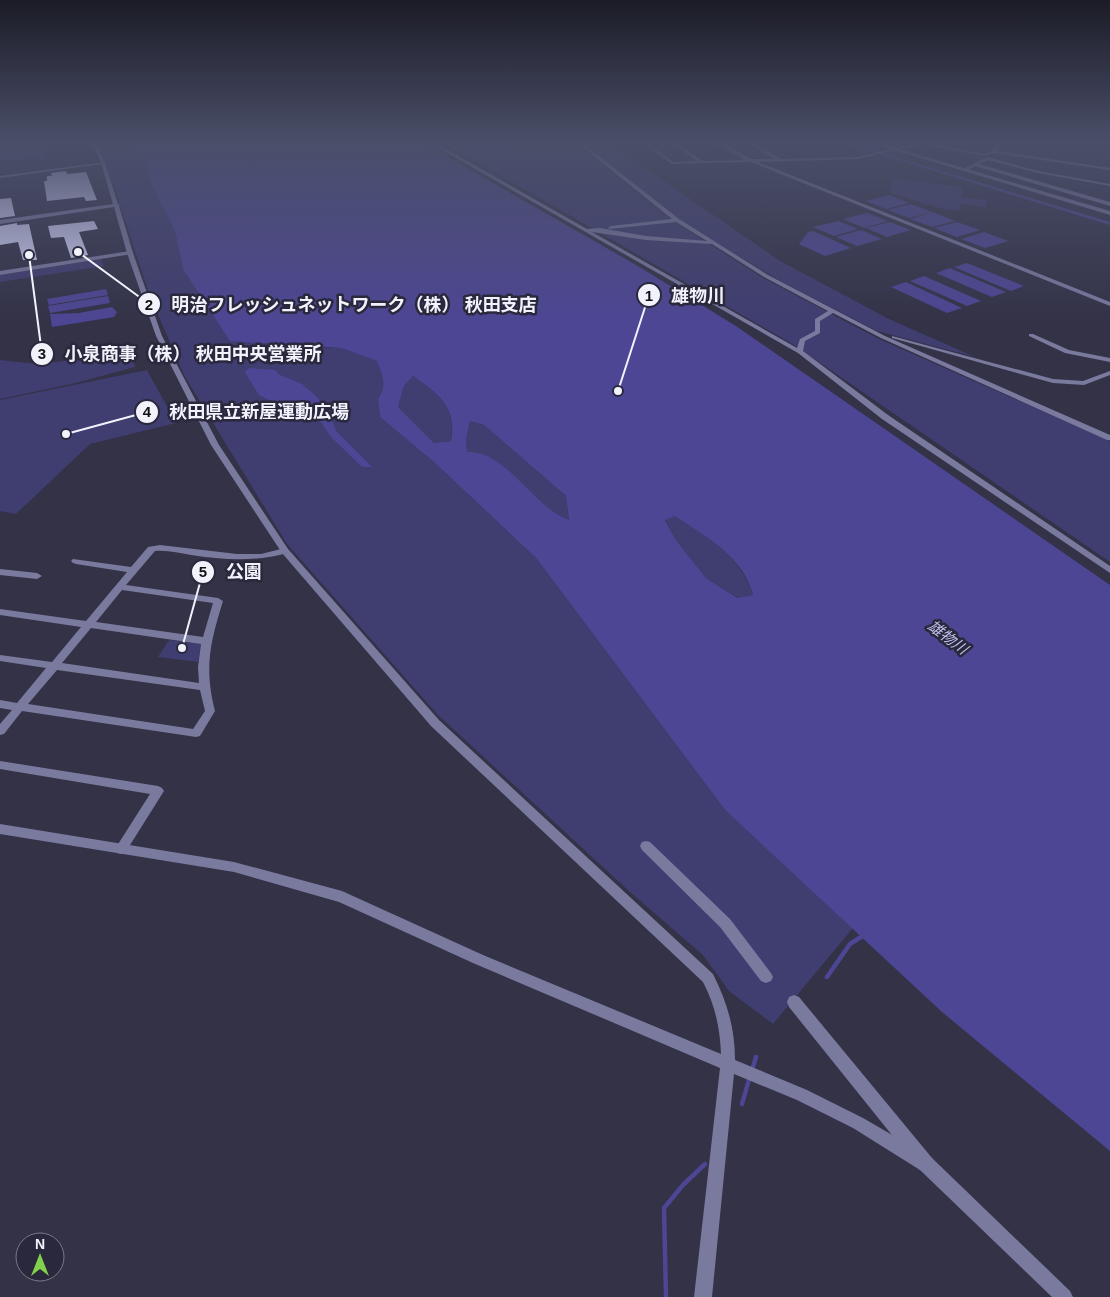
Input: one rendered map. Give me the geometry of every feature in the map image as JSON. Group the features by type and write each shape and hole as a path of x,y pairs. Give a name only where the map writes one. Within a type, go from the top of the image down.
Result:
{"street":[{"path":"116,202 130,253 159,336 215,445 285,551 435,723 708,978 721,1002 734,1065 702,1297"},
{"path":"536,202 800,352 886,417 1110,570"},
{"path":"654,202 677,220 766,276 832,311 884,337 1110,438"},
{"path":"854,202 1110,304"},
{"path":"1071,202 1110,213"},
{"path":"1089,207 1102,202 1110,204"},
{"path":"0,222 117,205"},
{"path":"587,230 677,220"},
{"path":"600,230 646,238 713,243"},
{"path":"0,273 130,253"},
{"path":"800,352 802,340 818,332 818,320 832,311"},
{"path":"1031,335 1066,352 1110,360"},
{"path":"884,337 904,339 1053,381 1084,383 1110,374"},
{"path":"0,731 148,551 156,547 239,558 272,556 285,551"},
{"path":"76,562 133,570"},
{"path":"0,572 36,576"},
{"path":"0,704 196,733 210,711 203,687 203,653 218,600 119,586"},
{"path":"0,612 206,641"},
{"path":"0,658 203,687"},
{"path":"0,765 158,791 121,849"},
{"path":"0,829 234,866 342,897 478,959 762,1077 858,1123 926,1164"},
{"path":"646,846 725,923 766,978"},
{"path":"794,1002 926,1164 1064,1297"}],"shaded area":[{"path":"119,202 162,202 175,231 183,269 268,342 302,347 341,348 378,361 383,380 381,394 378,399 380,417 435,463 536,558 725,810 853,928 773,1024 729,991 703,955 630,892 438,715 287,544 185,377 150,296"},
{"path":"546,202 649,202 672,220 763,278 879,339 1110,441 1110,562 794,345"},
{"path":"656,202 694,202 780,261 889,319 975,357 877,331 782,282 679,220"},
{"path":"918,202 986,202 986,207 960,204 959,211"},
{"path":"101,259 104,266 0,282 0,275"},
{"path":"100,357 134,362 135,367 72,384 0,399 0,360 36,364"},
{"path":"147,370 176,423 90,444 16,514 0,511 0,400"},
{"path":"413,376 431,389 444,402 451,418 451,441 434,443 398,407 404,386"},
{"path":"470,421 484,425 566,496 569,521 556,515 467,452 466,440"},
{"path":"675,515 711,540 731,558 748,581 753,595 739,598 706,578 676,540 665,519"},
{"path":"169,640 201,644 198,662 158,657"}],"water":[{"path":"160,202 525,202 636,265 736,326 1110,585 1110,1151 942,1012 725,810 536,558 435,463 380,417 378,399 381,394 383,380 377,361 341,348 230,341 183,269 175,231","holes":["413,376 438,395 448,410 452,429 451,441 434,443 398,407 404,386","470,421 484,425 566,496 569,520 556,514 495,460 481,454 467,452 466,440","675,516 711,540 732,558 748,581 753,595 738,598 706,578 676,540 665,520"]},
{"path":"867,202 909,203 886,209"},
{"path":"1033,202 1043,202 1110,222 1110,225"},
{"path":"911,204 932,212 909,218 888,210"},
{"path":"933,212 955,221 932,227 910,219"},
{"path":"867,213 888,221 864,228 843,219"},
{"path":"838,221 858,229 834,236 813,227"},
{"path":"890,222 911,230 887,237 866,228"},
{"path":"957,222 980,230 957,237 934,228"},
{"path":"861,230 882,239 857,246 836,237"},
{"path":"813,231 851,248 825,256 799,244 808,232"},
{"path":"984,232 1008,241 985,248 961,239"},
{"path":"967,263 1024,286 1011,291 954,267"},
{"path":"950,268 1006,292 992,297 936,273"},
{"path":"924,276 981,301 967,306 910,281"},
{"path":"906,282 962,308 947,313 891,287"},
{"path":"106,289 108,295 49,305 47,299"},
{"path":"108,296 110,303 50,313 48,306"},
{"path":"112,307 117,312 114,317 52,327 50,314 79,313"},
{"path":"249,368 275,370 280,375 302,384 316,396 329,413 336,431 372,467 362,467 331,437 321,422 305,412 281,406 259,395 246,374 245,371"}],"building":[{"path":"0,202 12,202 15,216 0,218"},
{"path":"94,221 98,229 79,232 88,255 71,258 64,237 51,238 48,226"},
{"path":"17,223 17,225 29,224 37,260 23,260 18,242 0,245 0,226"}],"waterway":[{"path":"827,977 850,944 864,935"},
{"path":"752,1070 756,1057"},
{"path":"742,1104 750,1076"},
{"path":"666,1297 664,1208 683,1185 705,1164"}],"place":[{"name":"明治フレッシュネットワーク（株） 秋田支店","path":"78,252"},
{"name":"小泉商事（株） 秋田中央営業所","path":"29,255"},
{"name":"雄物川","path":"618,391"},
{"name":"秋田県立新屋運動広場","path":"66,434"},
{"name":"公園","path":"182,648"}]}
